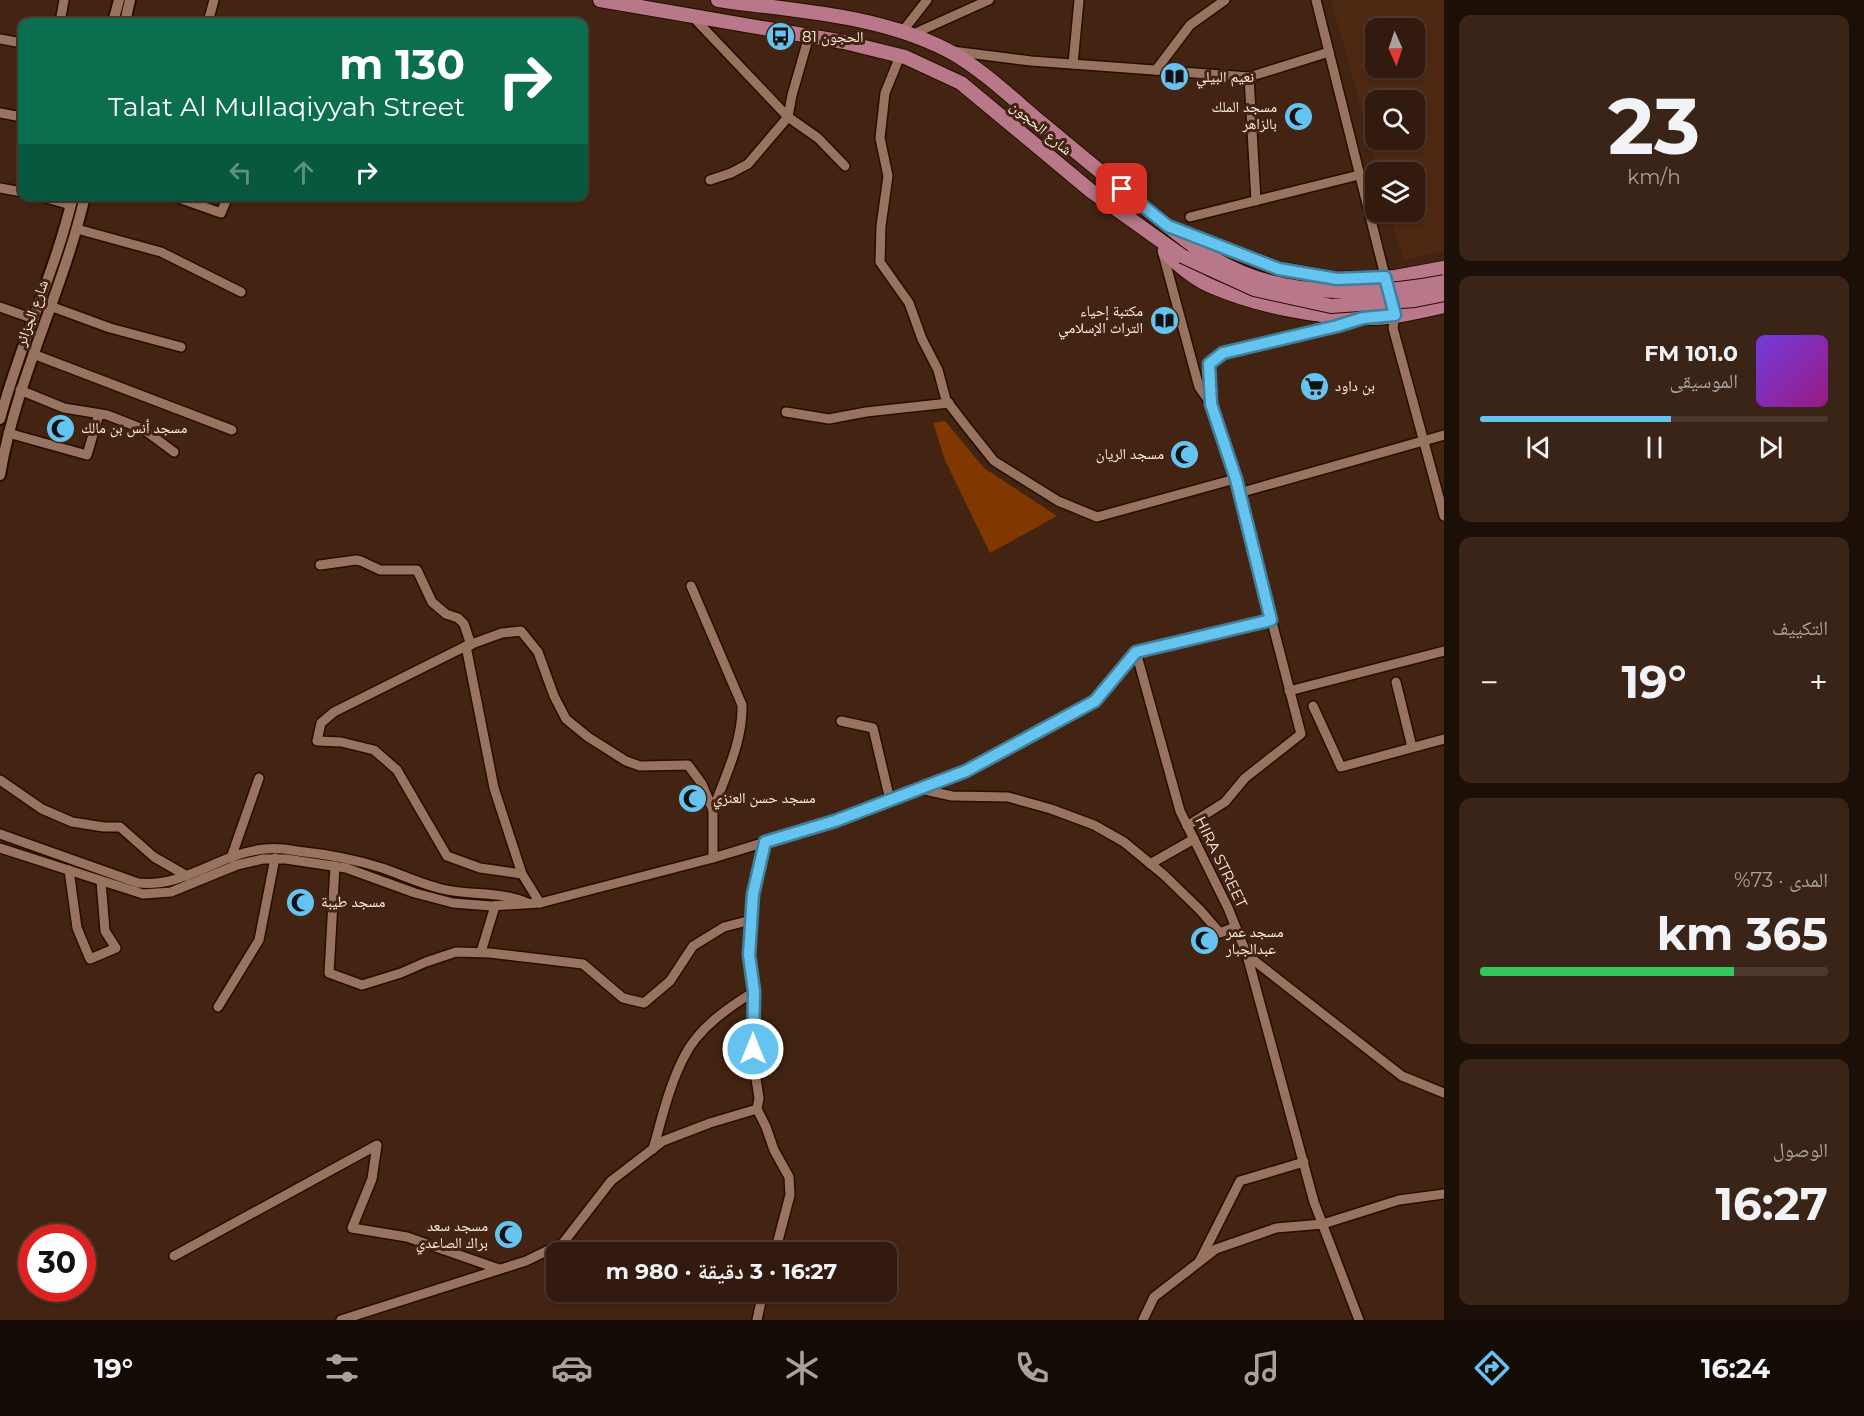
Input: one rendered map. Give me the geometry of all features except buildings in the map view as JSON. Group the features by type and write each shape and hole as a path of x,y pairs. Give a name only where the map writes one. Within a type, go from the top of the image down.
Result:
{"main road":[{"name":"شارع الحجون","path":"600,0 844,42 900,56 961,83 1091,190 1131,219 1254,289 1331,306 1415,300 1444,294"},
{"name":"شارع الحجون","path":"718,0 865,21 906,33 948,50 985,76 1168,226 1187,251 1233,269 1264,279 1337,292 1444,282"},
{"path":"1131,219 1181,268 1212,287 1289,311 1363,318 1444,306"},
{"path":"1168,226 1279,269 1337,279 1385,277 1444,268"}],"street":[{"path":"61,18 64,0"},
{"path":"114,18 119,0"},
{"path":"126,18 130,0"},
{"path":"209,18 214,0"},
{"path":"906,33 927,0"},
{"path":"906,33 989,0"},
{"path":"1073,64 1078,0"},
{"path":"1156,70 1190,26 1225,0"},
{"path":"1316,0 1395,315 1393,328 1444,516"},
{"path":"692,16 788,117 818,138 844,166"},
{"path":"710,180 748,164 788,117 809,36"},
{"path":"0,39 18,42"},
{"path":"948,50 1030,61 1249,77 1329,52"},
{"path":"900,56 885,93 880,138 888,176 881,226 880,262 909,303 922,339 938,370 946,400 994,461 1058,501 1097,517 1236,479"},
{"path":"1249,77 1256,201"},
{"path":"0,113 18,116"},
{"path":"1190,217 1359,175"},
{"path":"0,200 2,189 18,191"},
{"name":"شارع الجزائر","path":"0,419 2,406 63,236 72,201"},
{"name":"شارع الجزائر","path":"0,476 8,433 20,390 77,229 84,201"},
{"path":"187,201 221,213 226,201"},
{"path":"77,229 160,252 241,292"},
{"path":"1161,248 1199,387 1211,404"},
{"path":"50,306 110,328 181,347"},
{"path":"0,307 34,319"},
{"path":"1187,826 1225,802 1245,778 1300,734 1236,479 1211,404 1209,364 1223,353 1363,318"},
{"path":"33,354 232,430"},
{"path":"20,390 64,408 99,414 143,429 174,452"},
{"path":"786,412 829,419 866,412 949,403"},
{"path":"8,433 87,455 99,414"},
{"path":"1239,493 1444,435"},
{"path":"320,565 356,560 380,570 417,570 432,602 446,614 458,618 464,624 494,788 522,874 535,903"},
{"path":"691,586 742,705 737,748 713,810 713,858"},
{"path":"0,848 136,892 161,894 237,865 274,858 306,860 335,866 362,873 434,899 495,906 535,903 713,858 835,821 920,789 966,771 1095,701 1136,652 1271,620"},
{"path":"522,874 480,868 447,855 397,770 374,750 341,742 317,741 321,723 334,712 468,646 502,633 521,631 538,652 554,696 566,719 588,737 626,761 640,766 688,765 702,784 713,810"},
{"path":"1289,691 1444,651"},
{"name":"HIRA STREET","path":"1136,652 1180,811 1246,955 1323,1224 1359,1320"},
{"path":"1396,682 1412,747"},
{"path":"1313,706 1341,767 1444,739"},
{"path":"841,722 873,728 890,800"},
{"path":"231,858 259,778"},
{"path":"0,780 42,809 72,822 104,828 120,827 154,857 187,876"},
{"path":"920,789 952,796 1008,797 1094,825 1124,842 1150,864 1193,903 1220,933 1235,927"},
{"path":"0,834 130,881 154,884 178,880 231,858 266,848 313,852 359,862 442,889 469,894 503,896 535,903"},
{"path":"1150,864 1194,839"},
{"path":"765,842 753,894 749,955 754,991 752,1032 759,1098 758,1109 774,1150 789,1177 790,1195 778,1242"},
{"path":"218,1007 259,940 274,858"},
{"path":"335,866 329,973 362,985 456,952 481,952 583,964 623,998 644,1003 670,981 693,946 724,927 751,920"},
{"path":"69,870 77,928 90,959 116,948 105,931 101,881"},
{"path":"481,952 495,906"},
{"path":"1246,955 1402,1076 1444,1093"},
{"path":"653,1149 668,1096 685,1055 700,1034 730,1006 754,991"},
{"path":"341,1320 526,1261 563,1244 611,1181 663,1141 700,1126 758,1109"},
{"path":"174,1256 377,1144 372,1179 352,1228 407,1237 499,1269"},
{"path":"1198,1262 1240,1180 1304,1162"},
{"path":"1143,1320 1154,1297 1216,1249 1276,1228 1323,1224 1399,1200 1444,1194"},
{"path":"757,1320 760,1302"}],"shaded area":[{"path":"1331,0 1444,0 1444,251 1403,260 1393,222 1425,222 1425,162 1376,162 1373,150 1425,150 1425,90 1365,90 1365,122"},
{"path":"945,421 984,468 1057,516 990,553 945,460 933,423"}],"place":[{"name":"الحجون 81","path":"781,37"},
{"name":"نعيم البيلي","path":"1175,77"},
{"name":"مسجد الملك بالزاهر","path":"1298,116"},
{"name":"مكتبة إحياء التراث الإسلامي","path":"1164,320"},
{"name":"بن داود","path":"1314,386"},
{"name":"مسجد أنس بن مالك","path":"60,428"},
{"name":"مسجد الريان","path":"1185,454"},
{"name":"مسجد حسن العنزي","path":"692,798"},
{"name":"مسجد طيبة","path":"300,902"},
{"name":"مسجد عمر عبدالجبار","path":"1205,941"},
{"name":"مسجد سعد براك الصاعدي","path":"509,1235"}],"route":[{"path":"753,1049 754,991 749,955 753,894 765,842 835,821 966,771 1095,701 1136,652 1271,620 1236,479 1211,404 1209,364 1223,353 1363,318 1395,315 1385,277 1337,279 1279,269 1168,226 1122,189"}]}
